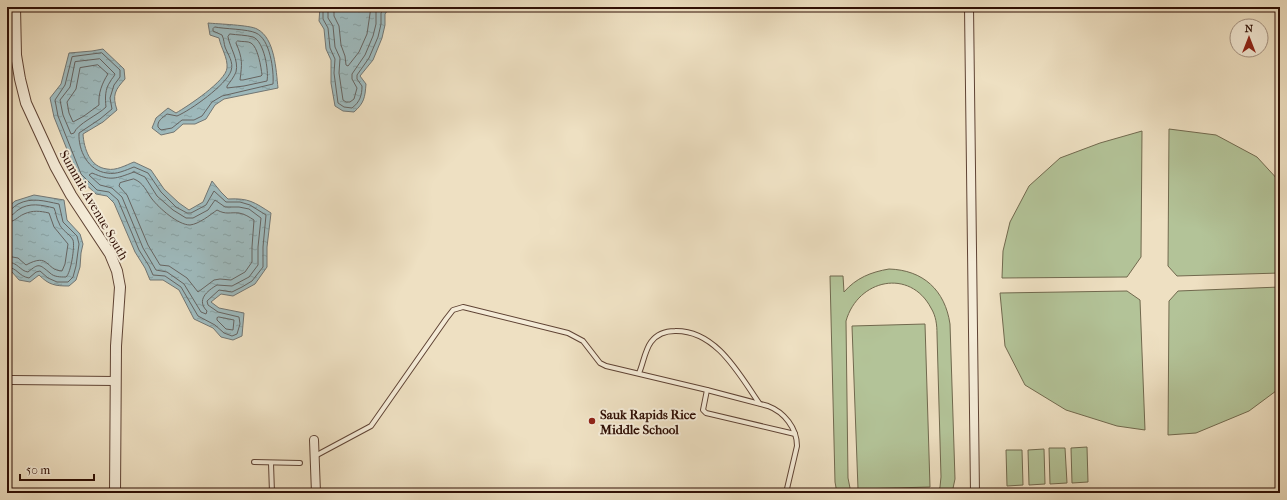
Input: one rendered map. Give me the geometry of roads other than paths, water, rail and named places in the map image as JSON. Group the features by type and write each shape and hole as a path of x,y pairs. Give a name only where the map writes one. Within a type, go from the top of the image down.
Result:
{"street":[{"name":"Summit Avenue South","path":"15,7 16,55 26,103 55,166 71,195 110,254 120,287 115,381 115,493"},
{"path":"970,7 975,493"},
{"path":"11,380 115,381"},
{"path":"314,440 316,493"}],"lane":[{"path":"314,457 371,426 446,319 453,310 463,307 568,333 583,340 600,363 606,366 707,390 777,409 787,419 797,438 797,446 786,493"},
{"path":"639,374 650,342 656,337 665,332 678,331 691,334 711,343 725,355 733,364 759,404"},
{"path":"707,390 703,410 706,413 795,434"},
{"path":"254,462 300,463"},
{"path":"271,462 272,493"}],"water":[{"path":"320,7 390,7 385,14 385,25 382,38 373,60 360,76 366,84 365,93 362,103 354,112 343,111 335,106 331,83 331,60 326,49 324,29 319,21"},
{"path":"208,23 248,27 257,29 263,33 268,39 274,55 278,88 224,99 215,105 206,119 195,124 183,124 174,132 161,135 152,128 156,118 168,108 176,113 182,110 206,93 225,73 227,64 219,38 210,35"},
{"path":"103,49 124,69 125,79 115,93 117,110 103,122 83,134 85,146 89,156 96,165 101,168 110,169 134,162 151,170 164,189 189,210 203,202 212,181 228,199 246,200 271,213 267,247 267,267 255,284 233,296 221,294 211,302 219,308 244,313 242,336 233,340 221,337 213,328 194,319 179,290 163,280 150,280 145,268 135,252 114,203 107,196 96,194 78,177 54,117 50,98 61,84 69,53"},
{"path":"34,195 64,200 67,220 80,234 83,244 80,267 76,280 69,286 52,284 39,275 30,282 19,280 12,272 7,270 7,208 15,201"}],"place":[{"name":"Sauk Rapids Rice Middle School","path":"592,421"}]}
